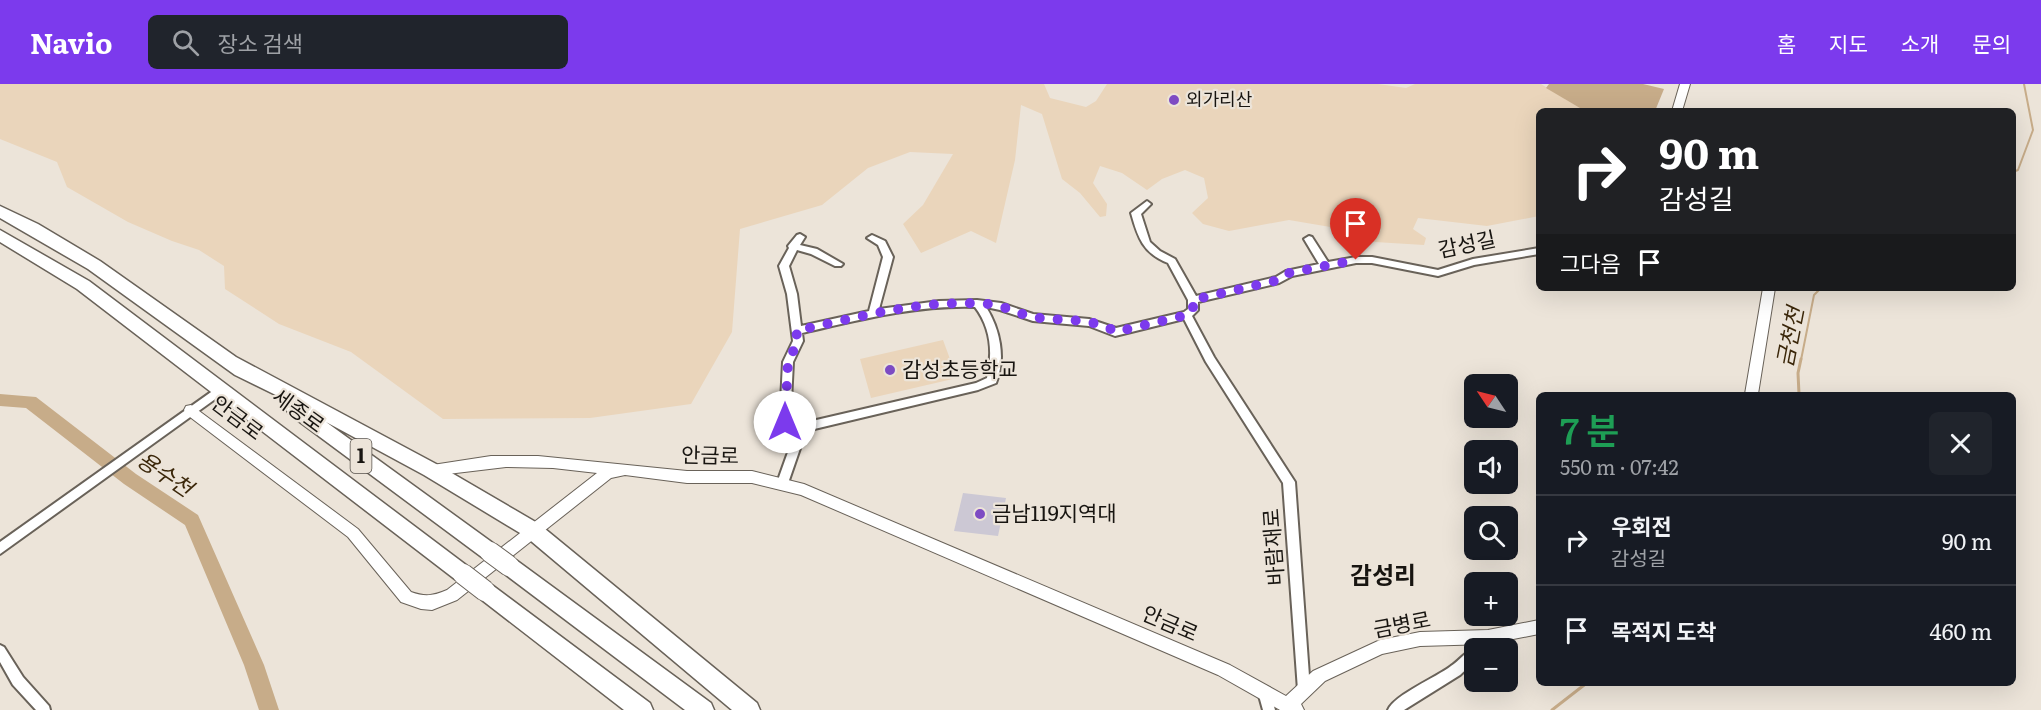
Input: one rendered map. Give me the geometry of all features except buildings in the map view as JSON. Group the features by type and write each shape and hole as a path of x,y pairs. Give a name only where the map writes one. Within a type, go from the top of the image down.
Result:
{"highway":[{"name":"세종로","path":"0,211 107,272 704,710"},
{"name":"세종로","path":"0,235 83,285 642,710"},
{"path":"231,362 431,470 532,530 749,710"}],"street":[{"path":"1678,108 1685,84"},
{"path":"796,331 873,314 947,303 977,303 1008,307 1036,318 1103,324 1116,332 1187,315 1193,310 1193,300 1172,261 1154,254 1141,234 1136,213 1146,204"},
{"path":"872,238 882,243 888,257 873,314"},
{"path":"1309,239 1325,266"},
{"path":"798,440 785,422 788,362 798,341 792,294 784,266 796,241 838,264"},
{"name":"감성길","path":"1193,300 1279,280 1289,273 1325,266 1372,260 1438,273 1473,262 1536,252"},
{"path":"1751,392 1769,291"},
{"path":"783,483 802,428 978,387 992,380 996,363 996,344 989,319 977,303"},
{"name":"바람재로","path":"1187,315 1245,414 1289,482 1304,690"},
{"path":"0,549 221,389"},
{"name":"안금로","path":"191,410 353,533 406,597 421,602 432,603 452,595 607,473 615,470 687,477 752,477 783,483 867,516 1224,670 1292,707"},
{"path":"431,470 490,462 524,462 577,464 615,470"},
{"name":"금병로","path":"1501,638 1536,628"},
{"name":"금병로","path":"1292,707 1304,690 1319,676 1380,647 1420,639 1464,642"},
{"path":"0,651 18,681 44,710"},
{"path":"1394,710 1407,699 1443,681 1464,663"},
{"path":"1264,692 1269,710"}],"shaded area":[{"path":"0,84 1044,84 1050,98 1086,107 1096,101 1107,84 1378,84 1406,88 1415,84 1541,84 1580,108 1536,108 1536,217 1487,226 1418,218 1413,229 1426,238 1424,245 1375,242 1348,230 1289,220 1229,231 1203,224 1192,213 1208,198 1204,178 1185,170 1162,179 1147,190 1122,173 1100,166 1093,183 1107,204 1106,216 1100,217 1080,193 1062,179 1042,114 1021,105 1015,160 996,243 971,231 921,253 903,224 923,205 953,154 910,152 868,168 822,205 740,229 732,332 691,404 590,418 443,419 351,352 279,324 225,289 224,266 199,250 128,222 67,187 57,162 0,139"},
{"path":"1549,84 1643,84 1664,89 1656,108 1580,108 1546,88"},
{"path":"943,340 957,378 871,398 860,359"}],"waterway":[{"name":"금천천","path":"2016,171 2033,130 2024,84"},
{"name":"금천천","path":"1801,360 1814,295 1818,291"},
{"name":"금천천","path":"1799,392 1798,373 1801,359"},
{"name":"용수천","path":"0,400 30,402 130,479 192,520 254,665 269,710"},
{"name":"금천천","path":"1552,710 1583,686"}],"place":[{"name":"외가리산","path":"1174,100"},
{"name":"감성초등학교","path":"890,370"},
{"name":"금남119지역대","path":"980,514"}],"district":[{"name":"감성리","path":"1383,576"}],"route":[{"path":"785,422 788,362 798,341 796,331 873,314 947,303 993,304 1036,318 1103,324 1116,332 1133,330 1187,315 1193,310 1193,300 1279,280 1289,273 1356,260"}]}
